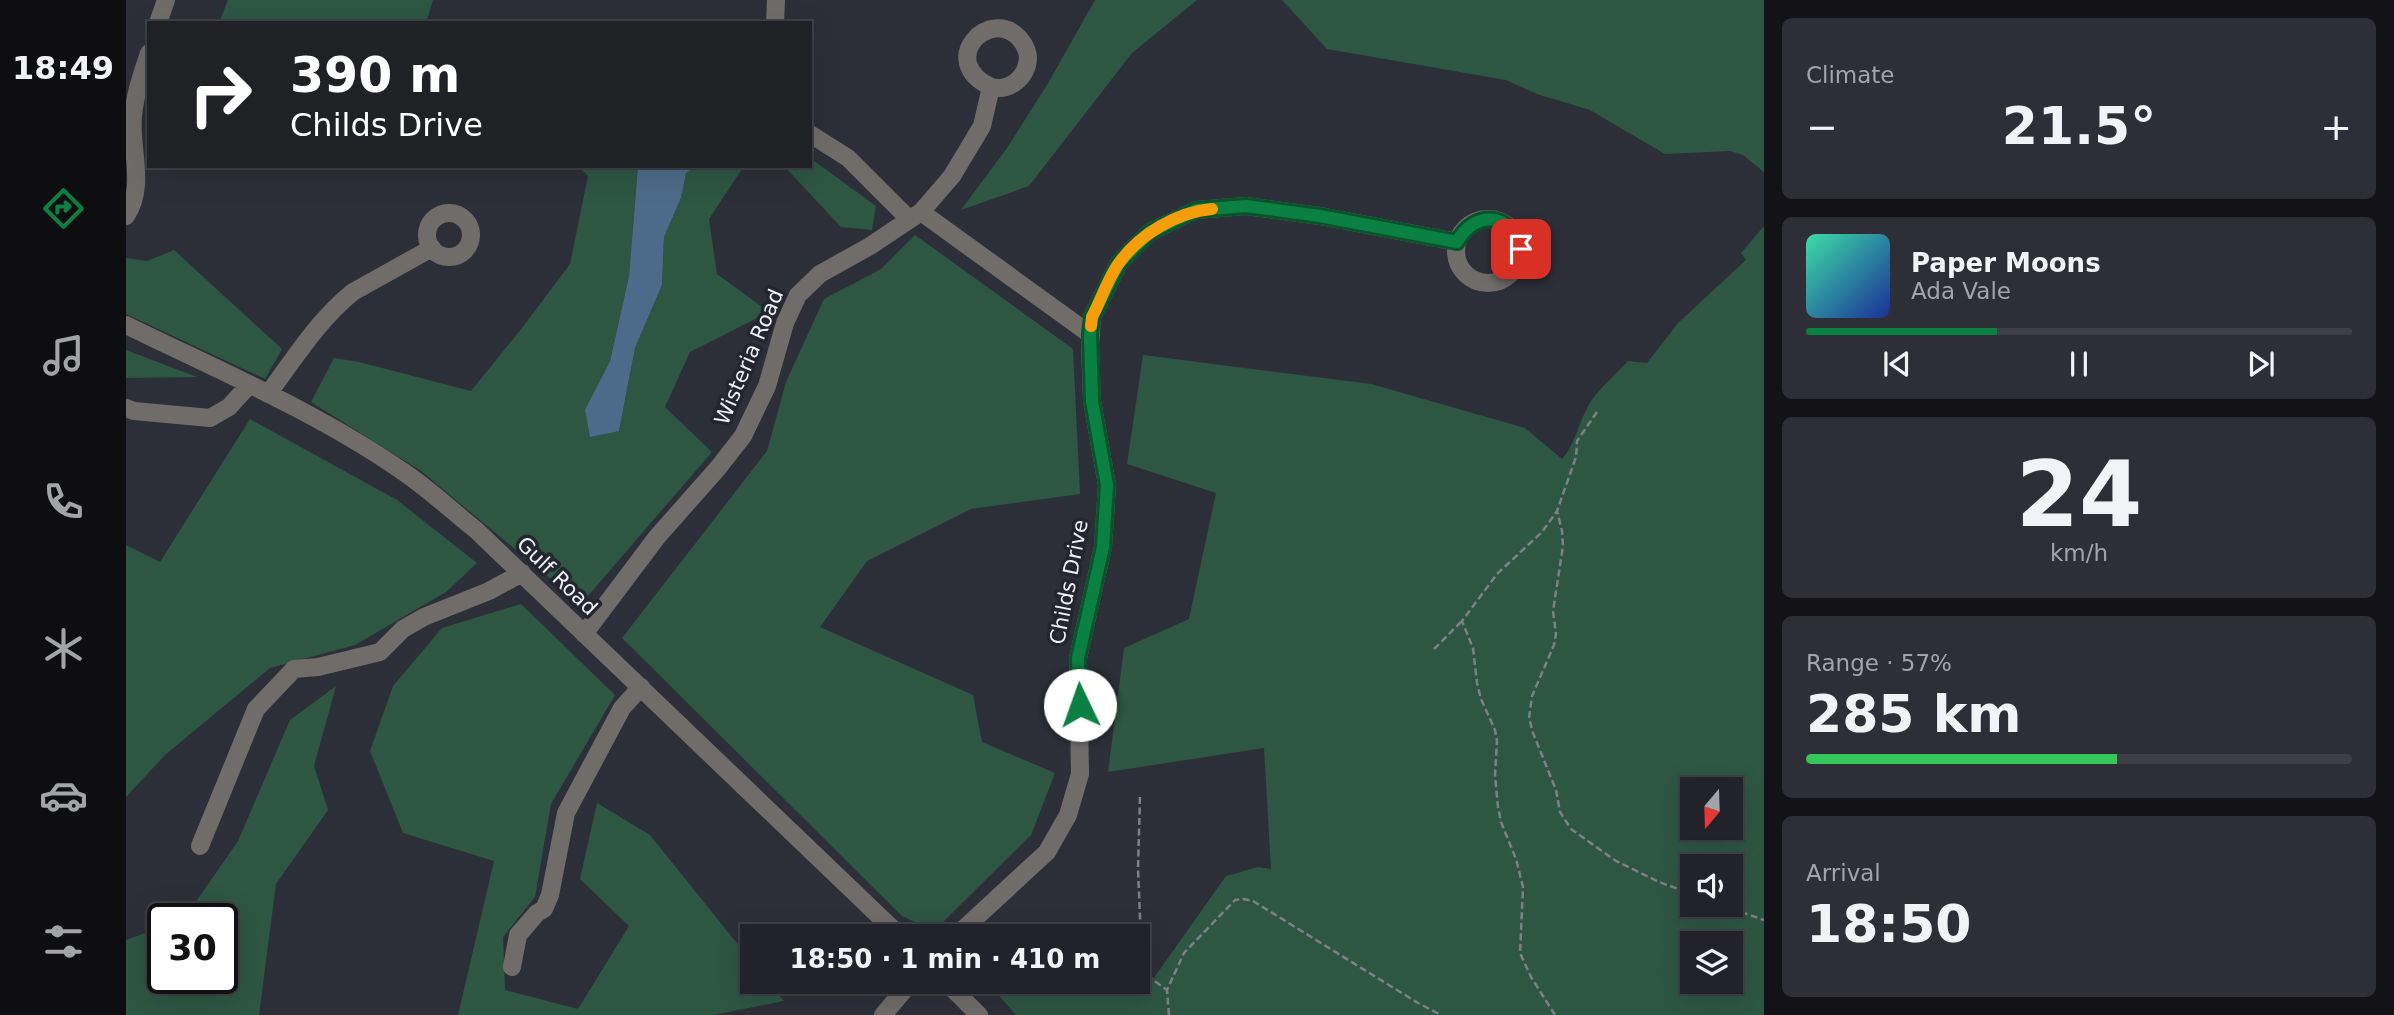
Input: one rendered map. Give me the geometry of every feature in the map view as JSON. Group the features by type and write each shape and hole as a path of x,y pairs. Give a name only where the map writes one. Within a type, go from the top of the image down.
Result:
{"street":[{"path":"775,21 776,0"},
{"path":"126,216 134,204 137,183 132,136 136,91 147,59"},
{"name":"Wisteria Road","path":"584,634 657,537 743,436 767,386 785,323 798,295 820,274 870,246 915,215 952,176 982,126 991,88"},
{"path":"812,135 848,158 915,215 1090,335"},
{"name":"Childs Drive","path":"969,924 1047,852 1068,815 1080,774 1078,658 1103,547 1107,485 1092,401 1090,335 1092,317 1119,263 1150,232 1196,210 1246,206 1320,216 1457,242"},
{"path":"268,394 343,300 432,248"},
{"name":"Gulf Road","path":"126,325 268,394 350,438 406,473 476,530 522,573 888,924"},
{"path":"126,408 210,418 229,407 249,385"},
{"path":"200,846 256,709 294,669 318,667 380,652 403,629 424,617 489,591 522,573"},
{"path":"512,967 518,935 544,909 550,895 566,813 622,708 641,687"},
{"path":"883,1015 901,994"},
{"path":"958,994 979,1015"}],"path":[{"path":"1434,649 1461,621 1497,574 1542,532 1557,511 1576,457 1577,441 1597,412"},
{"path":"1557,511 1563,546 1553,611 1556,634 1529,708 1533,733 1556,790 1560,812 1570,829 1616,861 1680,890"},
{"path":"1461,621 1474,648 1476,683 1495,730 1498,807 1523,887 1520,953 1527,971 1555,1015"},
{"path":"1140,797 1140,924"},
{"path":"1169,1015 1167,990 1184,953 1223,911 1235,900 1242,899 1253,901 1441,1015"},
{"path":"1743,913 1764,920"},
{"path":"1150,978 1167,990"}],"green space":[{"path":"228,0 433,0 427,21 220,21"},
{"path":"1095,0 1197,0 1132,53 1029,186 961,210 1007,148 1047,85"},
{"path":"1282,0 1764,0 1764,172 1743,155 1730,151 1665,154 1590,110 1537,94 1506,80 1327,49"},
{"path":"812,159 876,206 872,230 841,227 786,168 812,168"},
{"path":"580,168 638,168 629,276 610,361 586,410 619,431 635,348 662,285 664,237 681,198 686,172 693,168 743,168 709,219 717,274 769,312 690,352 665,407 712,452 581,604 421,471 311,402 334,358 471,391 570,264 588,176"},
{"path":"1764,226 1764,1015 1016,1015 998,994 1150,994 1150,981 1226,876 1258,867 1271,869 1264,748 1108,772 1124,648 1189,619 1216,493 1127,464 1143,355 1371,384 1525,428 1562,459 1587,408 1599,391 1628,361 1647,363 1678,323 1746,260 1741,253"},
{"path":"915,235 1073,349 1080,494 971,509 867,561 820,627 973,695 982,742 1055,773 1031,835 941,924 919,924 902,916 622,638 767,451 786,382 824,299 881,269"},
{"path":"174,250 282,349 265,379 126,314 126,258 147,261"},
{"path":"126,350 197,377 126,378"},
{"path":"250,419 397,500 477,563 446,592 355,645 270,668 165,755 126,797 126,545 160,562"},
{"path":"521,604 615,695 551,804 535,897 503,937 505,990 578,1009 629,926 580,879 597,803 650,835 740,947 740,994 778,994 784,1001 714,1015 458,1015 494,861 403,833 370,751 393,686 442,628"},
{"path":"336,686 314,766 328,810 276,884 259,1015 126,1015 126,940 147,933 147,994 238,994 238,903 195,903 238,841 290,720"}],"water":[{"path":"638,168 693,168 686,173 681,198 664,237 662,285 635,348 619,431 590,437 585,410 610,361 629,276"}],"slow traffic":[{"path":"1091,326 1092,317 1119,263 1150,232 1196,210 1212,209"}],"route":[{"path":"1080,705 1078,658 1088,603 1103,547 1107,485 1092,401 1090,335 1092,317 1119,263 1150,232 1196,210 1246,206 1320,216 1457,242 1471,224 1492,219 1503,222 1512,229 1521,249"}]}
